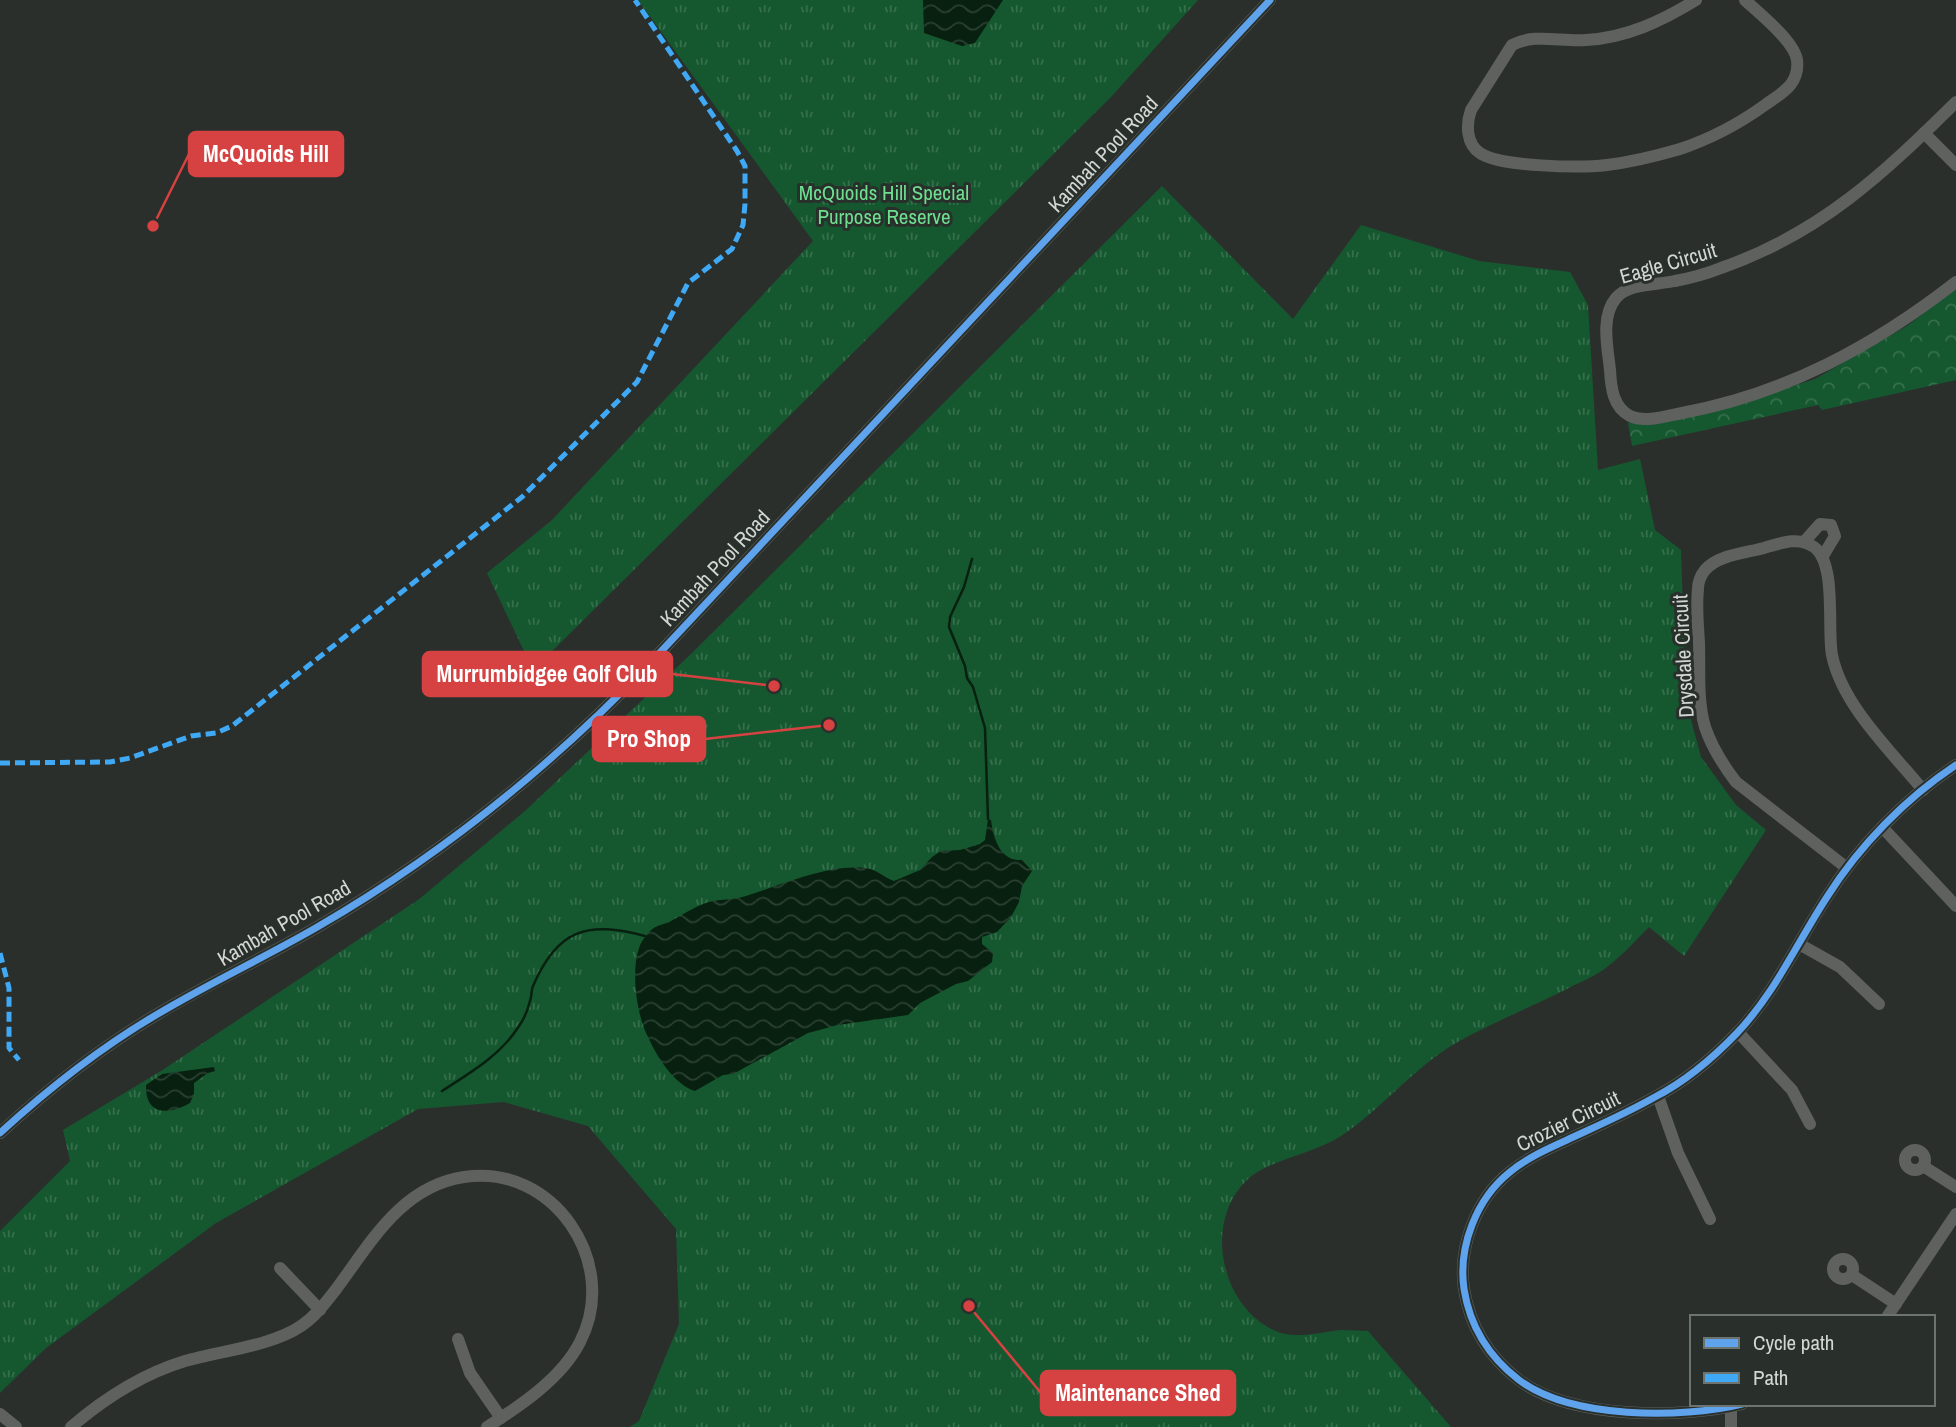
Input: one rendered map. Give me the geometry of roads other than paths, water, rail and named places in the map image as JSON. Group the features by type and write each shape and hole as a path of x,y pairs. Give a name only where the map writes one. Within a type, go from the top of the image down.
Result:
{"street":[{"name":"Kambah Pool Road","path":"0,1133 62,1080 134,1028 319,926 411,868 482,815 561,750 635,678 1270,0"},
{"path":"1696,0 1672,15 1629,33 1583,41 1532,38 1521,40 1512,46 1472,110 1468,119 1471,143 1488,158 1531,165 1588,167 1645,159 1718,133 1753,114 1789,89 1797,73 1797,59 1791,46 1745,0"},
{"name":"Eagle Circuit","path":"1956,102 1868,186 1795,235 1717,270 1630,289 1616,297 1610,306 1606,323 1611,388 1615,400 1629,416 1643,419 1695,411 1742,399 1798,379 1842,358 1916,313 1956,282"},
{"path":"1924,133 1956,165"},
{"name":"Drysdale Circuit","path":"1847,868 1736,782 1713,748 1703,717 1698,591 1702,575 1717,560 1786,542 1804,542 1820,524 1831,525 1835,536 1823,556 1828,572 1830,643 1842,685 1859,711 1923,790"},
{"path":"1804,542 1823,556"},
{"name":"Crozier Circuit","path":"1731,1406 1678,1414 1642,1413 1605,1409 1542,1393 1506,1370 1491,1354 1472,1319 1466,1301 1462,1272 1468,1239 1479,1209 1497,1183 1528,1159 1658,1096 1702,1066 1738,1032 1767,996 1827,896 1847,868 1882,827 1956,765"},
{"path":"1882,827 1956,906"},
{"path":"1799,944 1840,967 1879,1004"},
{"path":"1738,1032 1792,1090 1810,1124"},
{"path":"1658,1096 1678,1153 1710,1219"},
{"path":"1923,1166 1956,1187"},
{"path":"71,1427 106,1399 152,1373 184,1361 282,1336 298,1328 320,1310 387,1221 408,1199 433,1185 465,1176 490,1176 516,1182 539,1194 560,1210 574,1227 585,1248 593,1284 591,1308 584,1333 573,1354 531,1396 487,1427"},
{"path":"1888,1315 1956,1214"},
{"path":"280,1268 320,1310"},
{"path":"1852,1275 1896,1304"},
{"path":"458,1339 470,1373 501,1418"},
{"path":"1731,1427 1738,1406"},
{"path":"0,1414 16,1427"}],"water":[{"path":"923,0 1003,0 975,43 962,46 924,33"},
{"path":"988,819 991,820 996,841 1003,853 1014,860 1022,860 1032,871 1022,886 1019,902 1011,917 997,932 982,937 982,944 993,953 992,962 968,981 956,984 920,1003 908,1015 838,1025 808,1033 733,1074 723,1075 695,1091 679,1082 666,1068 647,1035 637,1000 637,958 640,946 651,930 704,904 741,897 820,872 865,868 894,881 920,870 941,851 960,850 980,844 985,840"},
{"path":"214,1067 215,1071 194,1083 194,1094 190,1103 167,1111 150,1103 146,1085 162,1074"}],"waterway":[{"path":"972,559 964,587 950,617 949,627 965,666 967,678 973,687 985,728 988,819"},
{"path":"442,1091 484,1063 512,1036 526,1014 532,988 543,967 564,941 591,930 607,929 645,936"}],"place":[{"name":"McQuoids Hill","path":"153,226"},
{"name":"Murrumbidgee Golf Club","path":"774,686"},
{"name":"Pro Shop","path":"829,725"},
{"name":"Maintenance Shed","path":"969,1306"}],"park label":[{"name":"McQuoids Hill Special Purpose Reserve","path":"884,204"}]}
